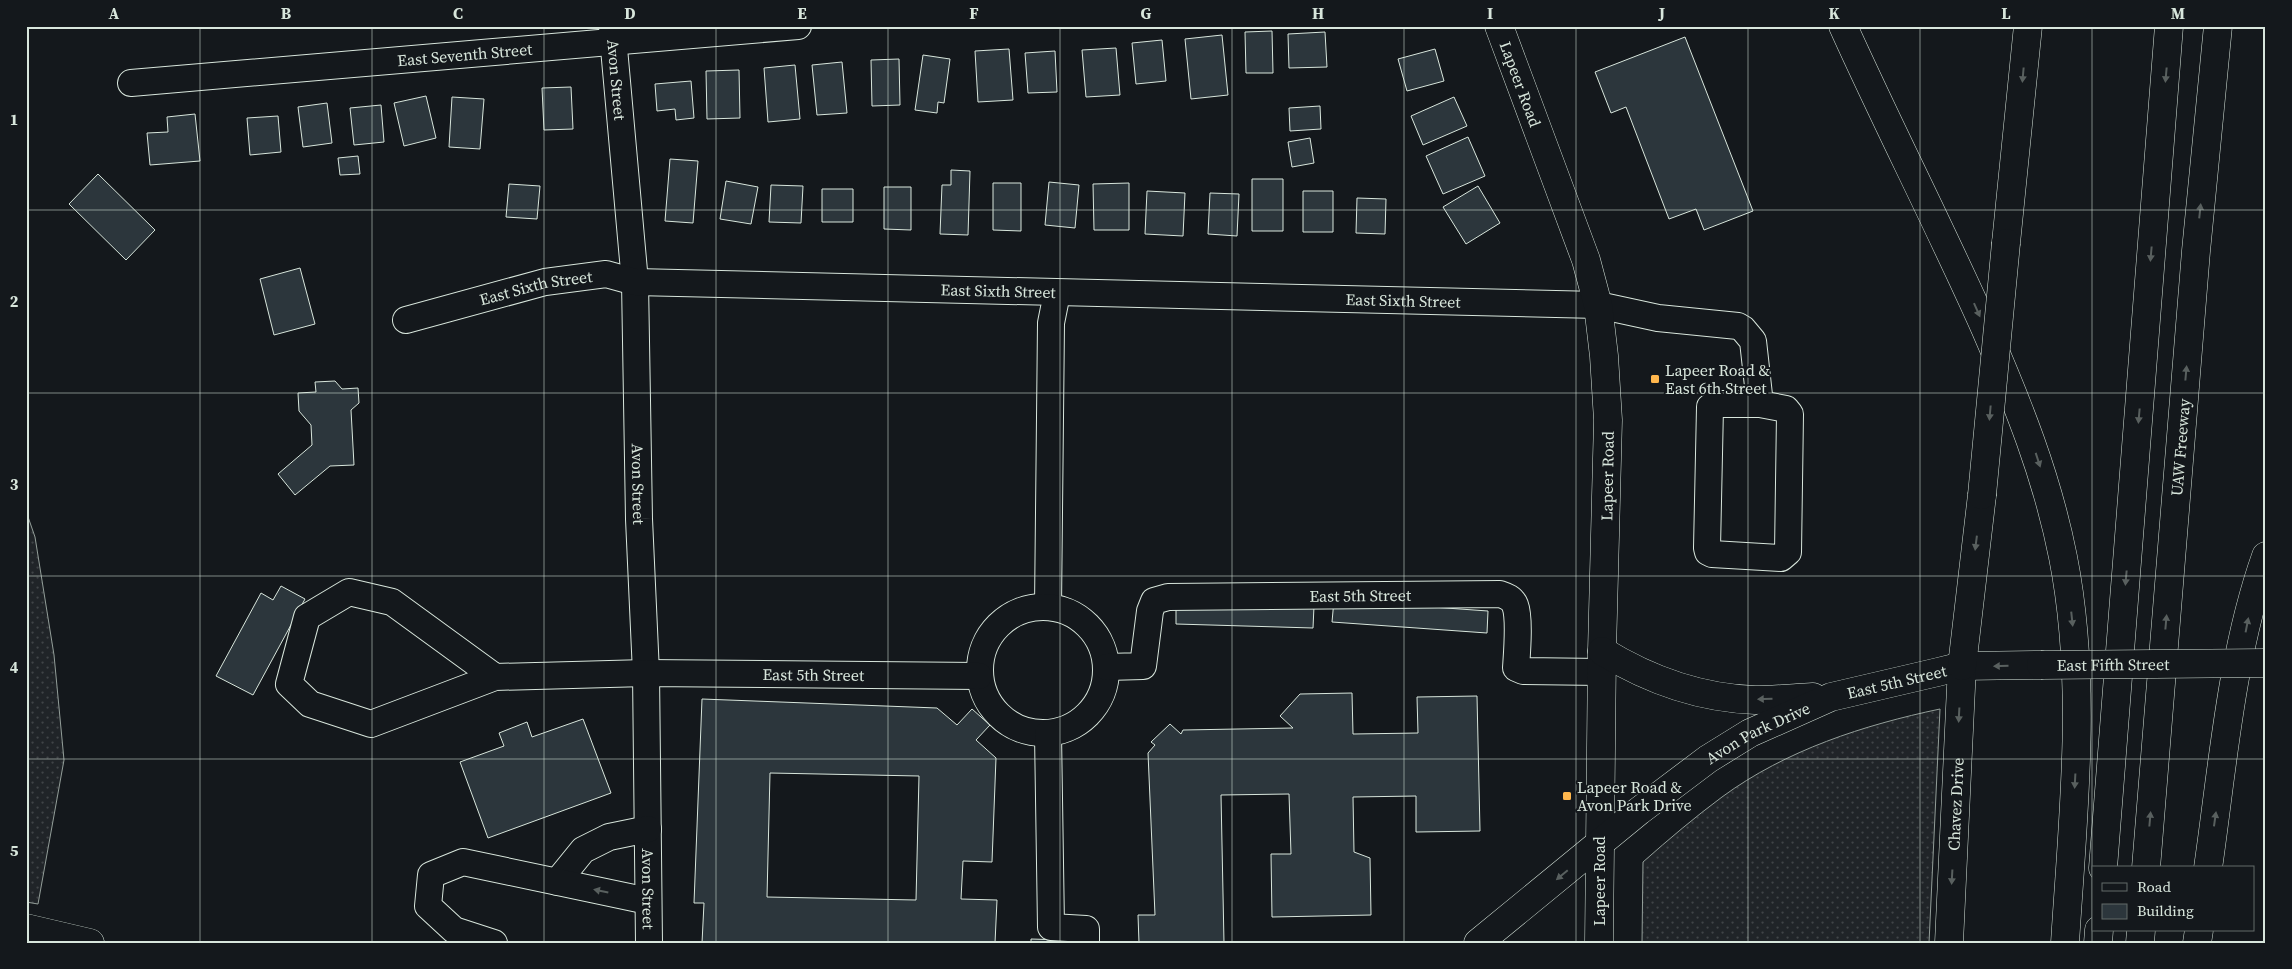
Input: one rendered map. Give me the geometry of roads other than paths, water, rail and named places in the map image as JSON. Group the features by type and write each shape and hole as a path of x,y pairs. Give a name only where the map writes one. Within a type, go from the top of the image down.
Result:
{"main road":[{"name":"Lapeer Road","path":"1499,26 1586,260 1598,305 1604,356 1608,420 1601,662 1599,943"},
{"path":"1843,26 1957,265 2020,409 2038,460 2064,559 2076,655 2077,711 2065,943"},
{"path":"1862,26 1957,265"},
{"name":"Chavez Drive","path":"1949,943 1962,666 1982,495 2028,26"},
{"path":"2103,866 2170,26"},
{"name":"UAW Freeway","path":"2146,866 2195,261 2218,26"},
{"path":"2208,866 2237,673 2249,616 2266,556"},
{"path":"1601,662 1663,683 1697,692 1755,700 1831,697"},
{"name":"East Fifth Street","path":"1962,666 2266,663"},
{"name":"East 5th Street","path":"1831,697 1962,666"},
{"name":"Avon Park Drive","path":"1478,943 1599,844 1708,759 1750,733 1831,697"},
{"path":"26,928 51,939 90,943"}],"street":[{"name":"East Seventh Street","path":"131,83 612,34 798,26"},
{"name":"Avon Street","path":"612,34 634,282 639,519 646,673 649,943"},
{"name":"East Sixth Street","path":"406,320 545,282 606,274 634,282 1598,305 1658,318 1738,326 1744,329 1753,341 1760,404"},
{"path":"1048,607 1050,322 1057,293"},
{"path":"1714,404 1760,404 1786,409 1790,414 1788,552 1780,558 1712,554 1708,552 1709,410 1714,404"},
{"name":"East 5th Street","path":"495,677 392,602 348,592 307,617 289,684 310,704 371,724 495,677 646,673 979,676"},
{"name":"East 5th Street","path":"1108,667 1143,666 1152,606 1154,601 1168,597 1500,594 1509,597 1515,605 1518,645 1516,668 1523,671 1601,662"},
{"path":"1038,605 1072,612 1097,634 1108,667 1101,699 1079,723 1048,734 1016,728 990,706 979,676 985,642 1007,616 1038,605"},
{"path":"1048,734 1051,928 1086,928 1086,943"},
{"path":"557,882 582,850 609,837 648,829"},
{"path":"494,943 454,930 428,906 431,875 463,862 648,901"}],"place":[{"name":"Lapeer Road & East 6th Street","path":"1655,379"},
{"name":"Lapeer Road & Avon Park Drive","path":"1567,796"}]}
